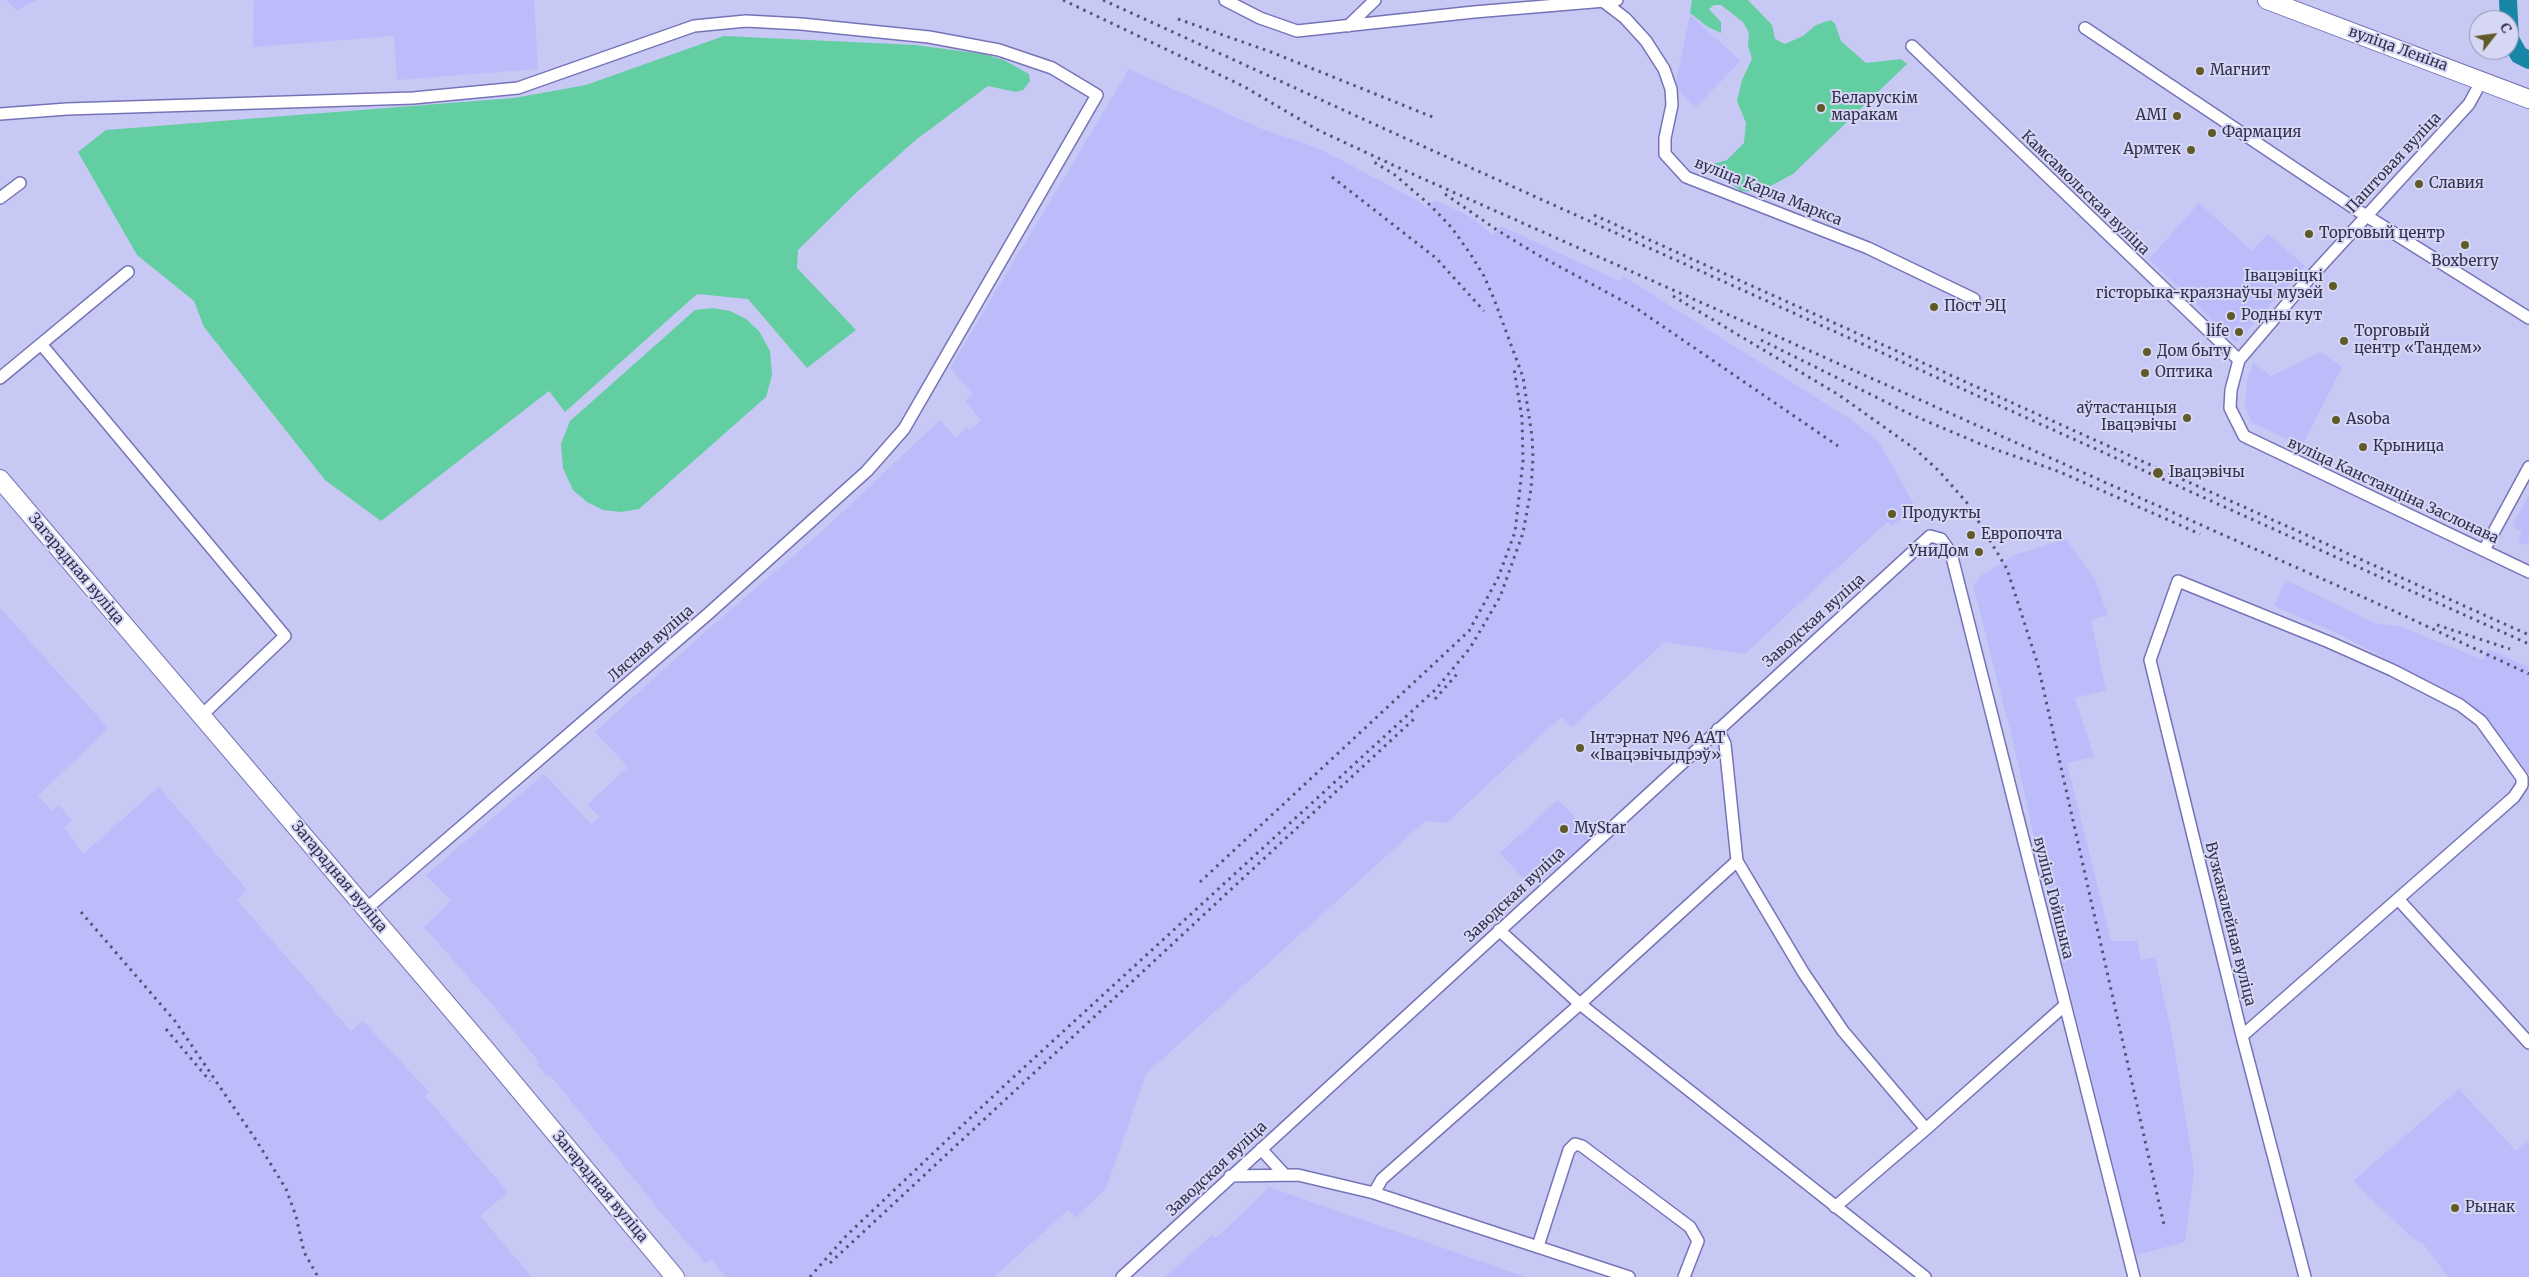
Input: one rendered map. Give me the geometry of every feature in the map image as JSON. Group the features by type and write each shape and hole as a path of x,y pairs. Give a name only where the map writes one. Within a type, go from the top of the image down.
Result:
{"main road":[{"name":"вуліца Леніна","path":"2267,0 2529,99"},
{"name":"Загарадная вуліца","path":"0,479 366,909 675,1277"}],"street":[{"path":"1225,0 1260,18 1297,31 1474,12 1617,0"},
{"path":"1348,26 1375,0"},
{"name":"вуліца Карла Маркса","path":"1604,2 1625,18 1646,41 1664,69 1671,89 1672,105 1665,138 1665,154 1686,178 1868,248 1974,298"},
{"name":"Лясная вуліца","path":"0,114 67,109 413,98 518,88 694,26 746,22 800,24 929,36 999,50 1052,68 1097,95 904,429 867,471 695,626 366,909"},
{"path":"2085,28 2366,216 2529,318"},
{"name":"Камсамольская вуліца","path":"1912,46 2239,360"},
{"name":"Паштовая вуліца","path":"2244,436 2230,408 2231,390 2239,360 2366,216 2469,104 2482,80"},
{"path":"0,198 20,183"},
{"path":"0,378 128,272"},
{"path":"41,344 285,636 201,716"},
{"name":"вуліца Канстанціна Заслонава","path":"2244,436 2529,572"},
{"path":"2484,550 2529,468"},
{"name":"Заводская вуліца","path":"1122,1277 1930,536"},
{"name":"вуліца Гойшыка","path":"1930,536 1941,539 1951,553 2134,1277"},
{"name":"Вузкакалейная вуліца","path":"2305,1277 2242,1036 2150,660 2178,581 2329,642 2392,670 2460,705 2481,722 2519,772 2522,784 2514,797 2398,899"},
{"path":"1718,729 1725,744 1737,861 1803,972 1843,1031 1926,1130"},
{"path":"1374,1193 1382,1179 1580,1004 1737,861"},
{"path":"2242,1036 2398,899 2529,1044"},
{"path":"1499,930 1580,1004 1926,1277"},
{"path":"1835,1207 1926,1130 2064,1006"},
{"path":"1538,1246 1569,1150 1575,1144 1582,1146 1690,1227 1698,1241 1684,1277"},
{"path":"1261,1149 1284,1174"},
{"path":"1230,1176 1284,1174 1374,1193 1630,1277"}],"shaded area":[{"path":"6,0 37,0 17,10"},
{"path":"254,0 534,0 538,69 397,80 394,36 253,47"},
{"path":"1690,15 1741,61 1695,108 1675,86"},
{"path":"1129,69 1262,129 1318,148 1420,202 1427,208 1435,200 1469,216 1493,235 1501,226 1619,281 1623,276 1850,419 1879,442 1916,508 1891,526 1888,522 1876,532 1745,654 1665,642 1572,727 1561,717 1446,823 1425,821 1146,1074 1106,1188 1075,1218 1068,1210 994,1277 726,1277 711,1259 705,1263 668,1221 550,1075 547,1076 537,1064 539,1062 490,1002 424,927 451,901 426,875 544,774 591,824 600,817 587,805 628,767 595,732 706,631 820,533 940,420 956,438 966,427 970,430 981,420 965,401 973,394 950,368"},
{"path":"2199,203 2252,251 2268,234 2305,266 2236,343 2149,259"},
{"path":"2321,352 2342,367 2302,446 2251,422 2245,406 2247,381 2253,362 2271,376"},
{"path":"2529,495 2529,543 2526,545 2518,542 2522,532 2512,526"},
{"path":"2066,539 2094,578 2108,615 2091,620 2106,690 2075,698 2094,757 2067,763 2111,941 2137,941 2141,960 2155,957 2173,1040 2194,1170 2185,1242 2136,1255 2059,948 2013,742 1973,585 1982,575 2015,555"},
{"path":"2286,580 2374,623 2399,626 2483,660 2488,649 2529,667 2529,775 2490,722 2472,705 2345,637 2274,606"},
{"path":"0,608 108,728 38,796 52,811 59,805 72,820 64,827 83,854 159,787 247,890 237,900 351,1031 363,1021 429,1092 425,1096 508,1192 480,1216 532,1277 0,1277"},
{"path":"1558,800 1593,836 1532,888 1500,853"},
{"name":"Рынак","path":"2459,1089 2516,1151 2529,1138 2529,1277 2448,1277 2424,1245 2409,1235 2353,1181"},
{"path":"1269,1187 1526,1277 1165,1277 1212,1235 1215,1238 1223,1232"}],"green space":[{"path":"1692,0 1748,0 1772,25 1775,39 1785,44 1803,36 1816,25 1831,20 1835,24 1841,41 1866,63 1901,59 1907,64 1793,174 1759,192 1741,191 1714,171 1713,164 1727,160 1744,143 1746,123 1737,101 1742,80 1752,59 1748,46 1749,33 1743,22 1721,5 1714,5 1709,9 1721,22 1721,33 1708,27 1690,13"},
{"path":"724,36 915,45 983,54 1004,60 1029,74 1030,81 1023,90 1016,92 988,86 917,139 858,191 798,250 797,268 856,330 807,368 748,299 697,294 565,412 549,391 381,521 325,480 204,327 194,301 137,255 78,152 106,130 514,98 586,85"},
{"path":"713,308 730,311 746,319 759,331 770,351 772,375 766,397 639,509 621,512 603,510 587,502 573,490 563,468 561,444 570,421 695,310"}],"waterway":[{"path":"2508,0 2510,39 2519,55 2529,60"}],"railway":[{"path":"1063,0 1243,86 1318,130 1408,172 2392,610 2529,674"},
{"path":"1103,0 1387,130 2529,644"},
{"path":"1178,19 1271,52 1435,118"},
{"path":"810,1277 846,1236 1006,1084 1436,689 1470,648 1500,597 1523,533 1531,489 1532,436 1523,377 1494,299 1484,276 1471,255 1452,228 1430,205 1395,175 1374,162"},
{"path":"1332,177 1436,258 1484,311"},
{"path":"1445,194 1497,230 1538,255 1636,308 1838,446"},
{"path":"1594,215 2529,635"},
{"path":"1673,296 1839,395 1915,449 1939,471 1968,504 2007,569 2038,665 2164,1225"},
{"path":"1761,340 1912,415 1983,445 2060,472 2200,534"},
{"path":"1200,882 1469,631 1498,578 1515,532 1523,461 1522,418 1514,369"},
{"path":"2437,625 2510,649"},
{"path":"1435,699 1458,673"},
{"path":"830,1263 1415,718"},
{"path":"81,912 175,1021 256,1140 286,1189 296,1216 304,1252 318,1277"},
{"path":"166,1029 210,1081"}],"place":[{"name":"Магнит","path":"2200,71"},
{"name":"Беларускім маракам","path":"1821,108"},
{"name":"AMI","path":"2177,116"},
{"name":"Фармация","path":"2212,133"},
{"name":"Армтек","path":"2191,150"},
{"name":"Славия","path":"2419,184"},
{"name":"Торговый центр","path":"2309,234"},
{"name":"Boxberry","path":"2465,245"},
{"name":"Івацэвіцкі гісторыка-краязнаўчы музей","path":"2333,286"},
{"name":"Пост ЭЦ","path":"1934,307"},
{"name":"Родны кут","path":"2231,316"},
{"name":"life","path":"2239,332"},
{"name":"Торговый центр «Тандем»","path":"2344,341"},
{"name":"Дом быту","path":"2147,352"},
{"name":"Оптика","path":"2145,373"},
{"name":"аўтастанцыя Івацэвічы","path":"2187,418"},
{"name":"Asoba","path":"2336,420"},
{"name":"Крыница","path":"2363,447"},
{"name":"Івацэвічы","path":"2158,473"},
{"name":"Продукты","path":"1892,514"},
{"name":"Европочта","path":"1971,535"},
{"name":"УниДом","path":"1979,552"},
{"name":"Інтэрнат №6 ААТ «Івацэвічыдрэў»","path":"1580,748"},
{"name":"MyStar","path":"1564,829"},
{"name":"Рынак","path":"2455,1208"}]}
